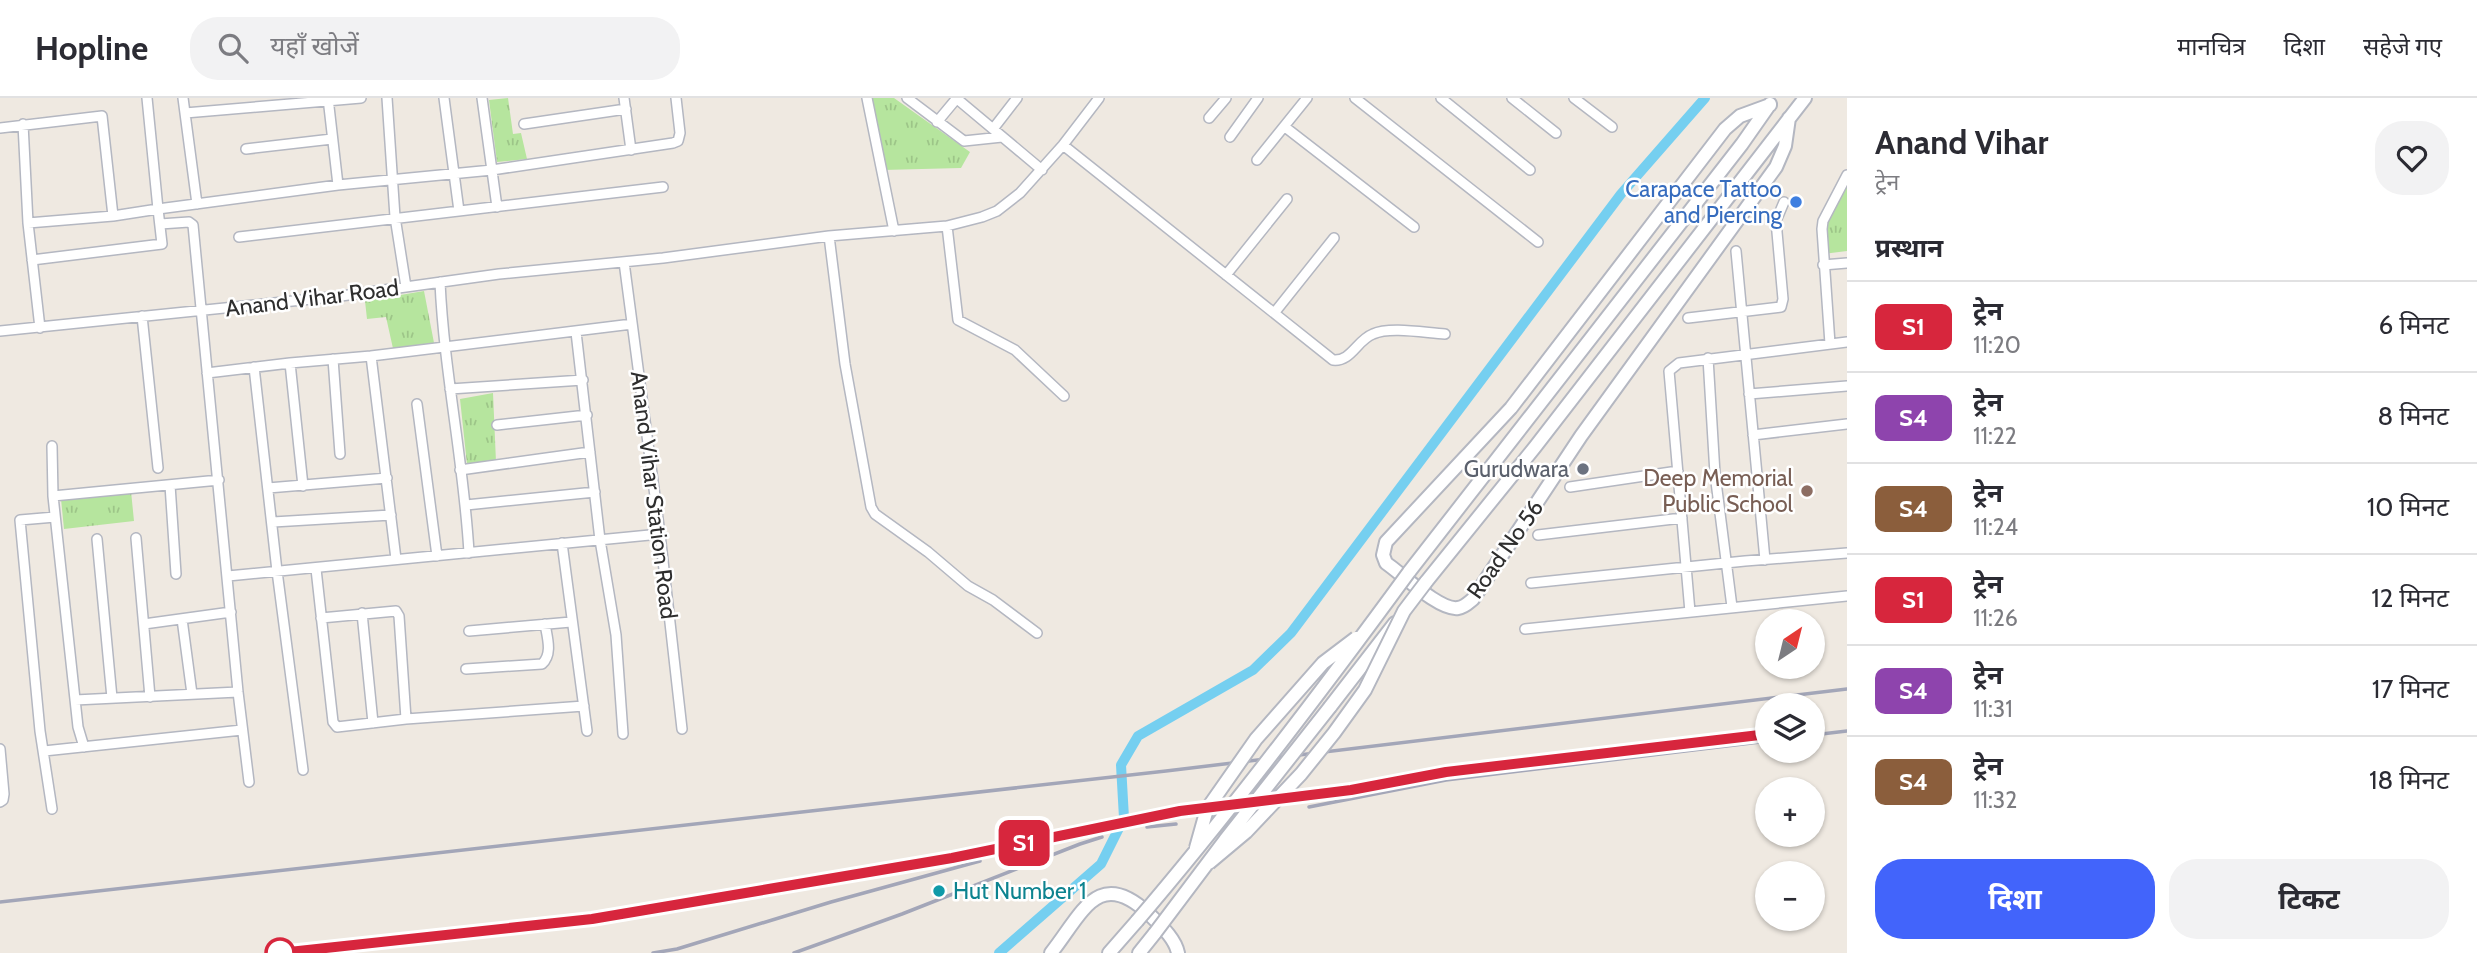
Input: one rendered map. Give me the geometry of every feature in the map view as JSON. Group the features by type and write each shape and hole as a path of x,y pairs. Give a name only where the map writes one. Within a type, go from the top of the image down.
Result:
{"main road":[{"path":"1139,953 1805,98"},
{"path":"1109,953 1194,855 1409,572 1742,144 1772,101"},
{"name":"Road No 56","path":"1772,101 1740,116 1726,129 1511,408 1385,542 1383,555 1386,563 1441,604 1458,608 1466,606 1473,599 1581,436 1776,167 1785,146 1789,118"},
{"path":"1209,863 1246,832 1301,774 1334,733 1365,690 1404,611"},
{"path":"1194,855 1207,809 1256,739 1323,663 1367,629"},
{"path":"1051,953 1092,901 1107,892 1125,895 1134,900 1175,941 1178,953"}],"street":[{"path":"32,261 162,244 147,98"},
{"path":"183,98 197,204"},
{"path":"185,113 361,98"},
{"path":"387,98 395,217 406,287"},
{"path":"444,98 458,211"},
{"path":"482,98 497,207"},
{"path":"624,98 631,149"},
{"path":"28,223 113,216 338,185 492,170 678,141 680,133 676,98"},
{"path":"867,98 894,231"},
{"path":"908,98 964,141 1002,137"},
{"path":"937,122 956,98 1042,170"},
{"path":"993,129 1017,98"},
{"name":"Anand Vihar Road","path":"0,331 200,311 829,236 947,226 997,211 1020,193 1063,145 1099,98"},
{"path":"1209,118 1226,98"},
{"path":"1230,137 1258,98"},
{"path":"1258,160 1307,98"},
{"path":"1355,98 1538,242"},
{"path":"1441,98 1530,170"},
{"path":"1512,98 1556,133"},
{"path":"1574,98 1612,127"},
{"path":"328,100 338,185"},
{"path":"524,124 626,110"},
{"path":"0,128 102,117 113,216"},
{"path":"23,124 28,223 40,328"},
{"path":"1285,127 1414,227"},
{"path":"246,149 332,139"},
{"path":"1063,145 1333,360 1343,360 1367,337 1380,332 1445,334"},
{"path":"1830,344 1821,239 1823,221 1847,175"},
{"path":"239,237 663,187"},
{"path":"1226,275 1287,199"},
{"path":"1688,318 1776,309 1783,304 1776,221 1784,202"},
{"path":"160,224 189,222 193,225 249,782"},
{"path":"947,226 958,320 1015,350 1064,396"},
{"path":"829,236 845,364 871,508 968,586 993,600 1037,633"},
{"path":"1275,313 1334,239"},
{"path":"1736,251 1765,560"},
{"name":"Anand Vihar Station Road","path":"624,262 660,534 682,729"},
{"path":"1823,265 1847,263"},
{"path":"440,282 445,348 466,505 469,553"},
{"path":"142,316 158,468"},
{"path":"206,373 445,348 632,324"},
{"path":"576,332 600,540 616,635 622,734"},
{"path":"1689,612 1669,371 1679,363 1708,358 1847,342"},
{"path":"371,356 397,559"},
{"path":"1708,358 1715,474 1732,607"},
{"path":"333,359 340,454"},
{"path":"290,363 303,486"},
{"path":"254,367 303,770"},
{"path":"450,389 583,380"},
{"path":"1749,394 1847,386"},
{"path":"417,404 437,556"},
{"path":"497,425 587,415"},
{"path":"1753,435 1847,424"},
{"path":"52,446 55,517 75,700 84,747"},
{"path":"460,470 590,452"},
{"path":"1570,487 1678,471"},
{"path":"268,488 387,478"},
{"path":"53,496 219,480"},
{"path":"170,485 176,574"},
{"path":"466,505 595,492"},
{"path":"273,522 391,514"},
{"path":"52,808 20,520 55,517"},
{"path":"1538,536 1682,517"},
{"path":"228,576 660,534"},
{"path":"136,538 150,696"},
{"path":"97,539 113,698"},
{"path":"562,543 587,731"},
{"path":"1531,583 1847,553"},
{"path":"316,569 333,722 340,728 406,719 584,706"},
{"path":"1525,629 1847,596"},
{"path":"321,618 393,610 398,613 406,719"},
{"path":"144,624 231,612"},
{"path":"362,613 373,723"},
{"path":"182,619 192,694"},
{"path":"469,631 571,622"},
{"path":"466,669 542,664 549,652 545,624"},
{"path":"75,700 238,692"},
{"path":"44,751 242,730"},
{"path":"0,749 4,794 0,802"}],"green space":[{"path":"508,98 513,134 521,133 527,159 497,162 489,100"},
{"path":"867,98 894,98 970,152 961,168 883,170"},
{"path":"1847,184 1847,251 1823,254 1820,225"},
{"path":"424,291 435,348 394,353 386,317 367,319 365,301"},
{"path":"493,393 496,462 467,464 460,399"},
{"path":"131,491 134,521 64,529 61,499"}],"waterway":[{"path":"999,953 1101,864 1124,818 1121,765 1138,736 1253,670 1291,633 1621,194 1705,98"}],"railway":[{"path":"0,902 1166,771 1847,689"},
{"path":"1825,734 1847,731"},
{"path":"1309,807 1446,780 1755,743"},
{"path":"279,953 592,919 952,857 1180,811"},
{"path":"1147,827 1176,824"},
{"path":"794,953 1102,837"},
{"path":"653,953 677,949 831,902 980,861"}],"train":[{"name":"S1","path":"280,953 592,919 650,907 952,858 1180,811 1351,790 1446,772 1755,736"}],"place":[{"name":"Carapace Tattoo and Piercing","path":"1796,202"},
{"name":"Gurudwara","path":"1583,469"},
{"name":"Deep Memorial Public School","path":"1807,491"},
{"name":"Hut Number 1","path":"939,891"}]}
